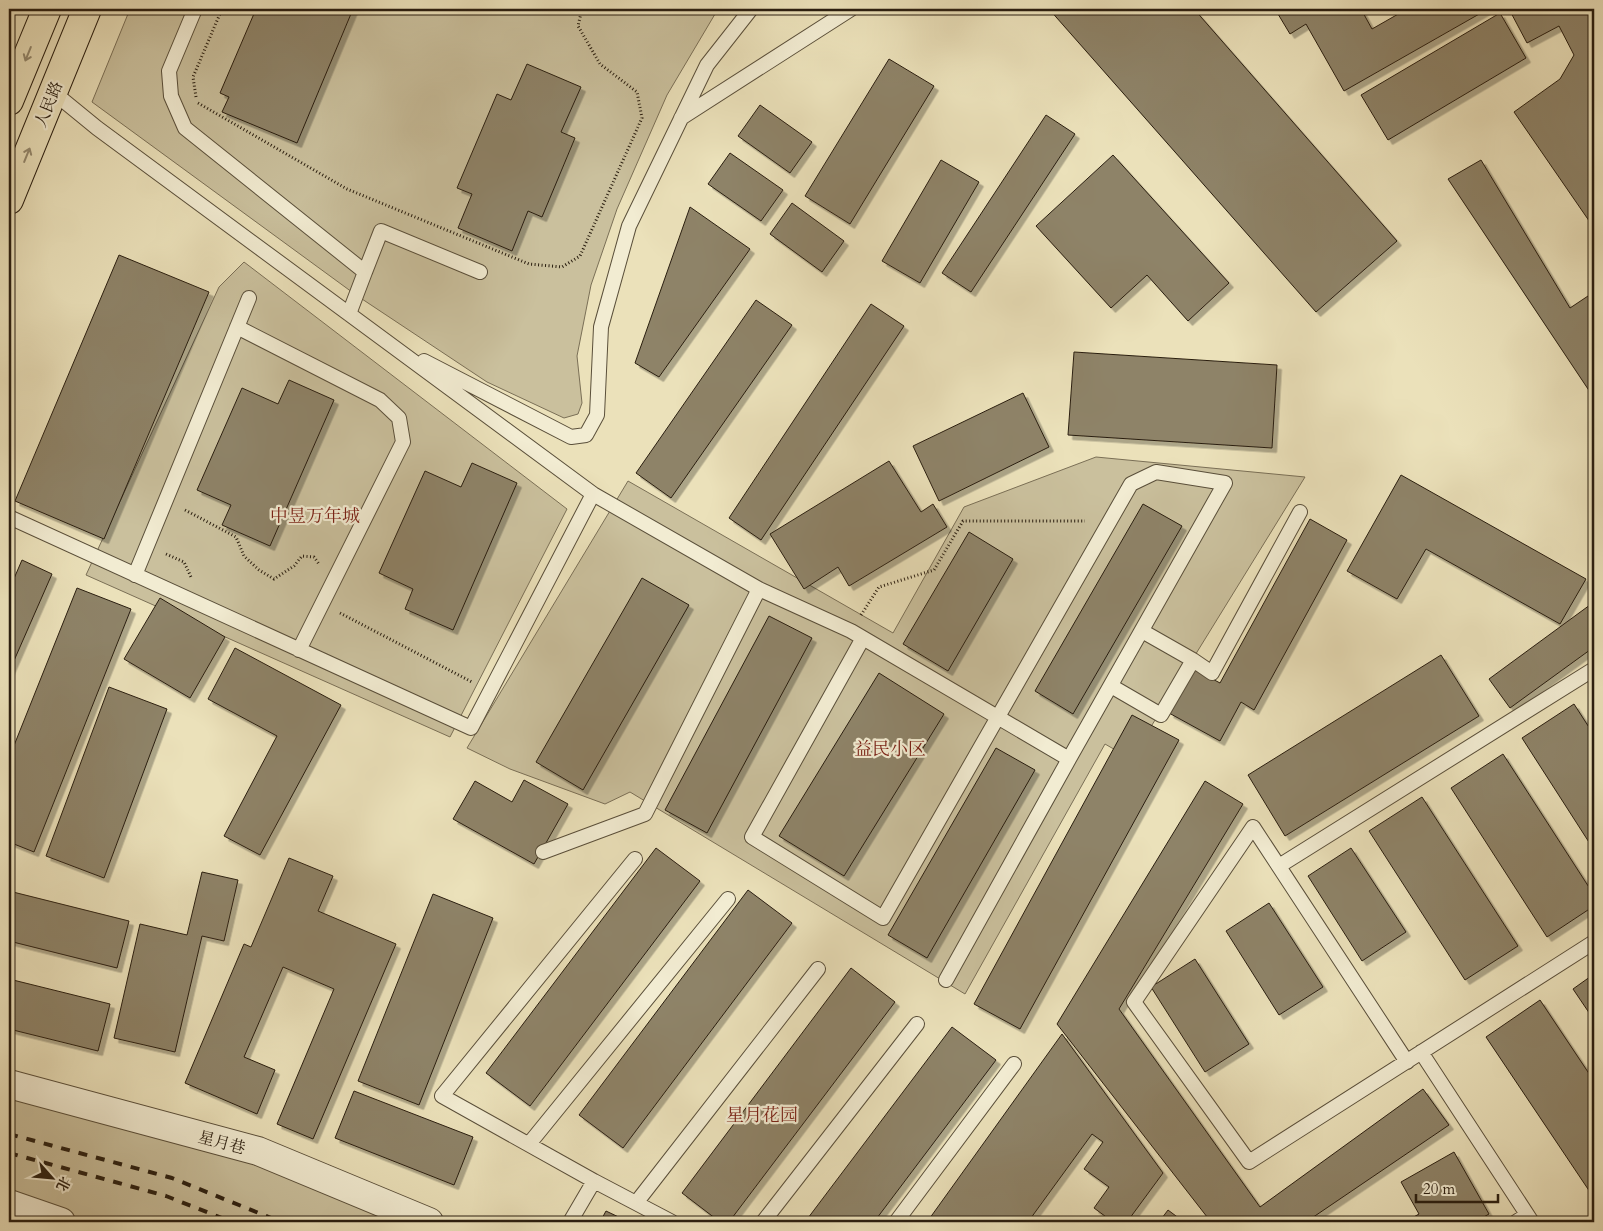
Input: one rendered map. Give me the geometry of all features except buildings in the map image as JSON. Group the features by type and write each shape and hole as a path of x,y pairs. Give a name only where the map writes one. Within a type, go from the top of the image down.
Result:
{"main road":[{"path":"9,101 47,9"},
{"name":"人民路","path":"9,200 87,9"}],"street":[{"name":"星月巷","path":"9,1084 258,1152 429,1222"},
{"path":"9,1204 60,1222"}],"lane":[{"path":"195,9 169,72 171,96 185,128 365,272"},
{"path":"386,341 570,437 586,435 597,415 601,328 628,226 707,65 751,9"},
{"path":"681,118 851,9"},
{"path":"53,92 97,128 593,494 759,589 864,638 1069,759"},
{"path":"349,314 380,231 480,272"},
{"path":"135,575 249,298"},
{"path":"237,327 380,400 399,418 404,442 299,650"},
{"path":"864,638 752,837 883,918 1131,484 1156,472 1225,484 946,980"},
{"path":"9,517 471,728 593,494"},
{"path":"1142,630 1212,673 1300,512"},
{"path":"543,852 645,814 759,589"},
{"path":"1111,686 1162,715 1193,660"},
{"path":"1279,866 1594,668"},
{"path":"1406,1062 1253,827 1134,1002 1250,1162 1594,942"},
{"path":"635,859 442,1096 594,1181 672,1222"},
{"path":"529,1144 728,899"},
{"path":"636,1203 818,968"},
{"path":"763,1222 917,1024"},
{"path":"1421,1052 1525,1220"},
{"path":"896,1222 1014,1064"},
{"path":"570,1222 594,1181"}],"path":[{"path":"222,9 193,77 197,102 347,189 529,264 562,267 580,256 642,118 637,92 600,64 578,26 582,9"},
{"path":"166,500 236,538 244,556 259,570 274,579 294,566 302,556 314,557 324,573 325,599 490,692"},
{"path":"851,631 879,587 934,570 963,521 1111,520"}],"shaded area":[{"path":"130,9 718,9 667,95 617,209 591,285 577,356 582,403 578,414 564,418 487,382 356,295 92,102"},
{"path":"244,262 567,509 450,737 86,575 219,287"},
{"path":"1096,457 1305,477 1131,759 1105,744 965,994 630,792 605,804 510,769 467,748 628,481 893,633 964,507"},
{"path":"9,1084 258,1151 429,1222 61,1222 9,1204"}],"railway":[{"path":"9,1134 172,1178 281,1222"},
{"path":"9,1153 166,1196 232,1222"}],"district":[{"name":"中昱万年城","path":"315,516"},
{"name":"益民小区","path":"890,749"},
{"name":"星月花园","path":"762,1115"}]}
